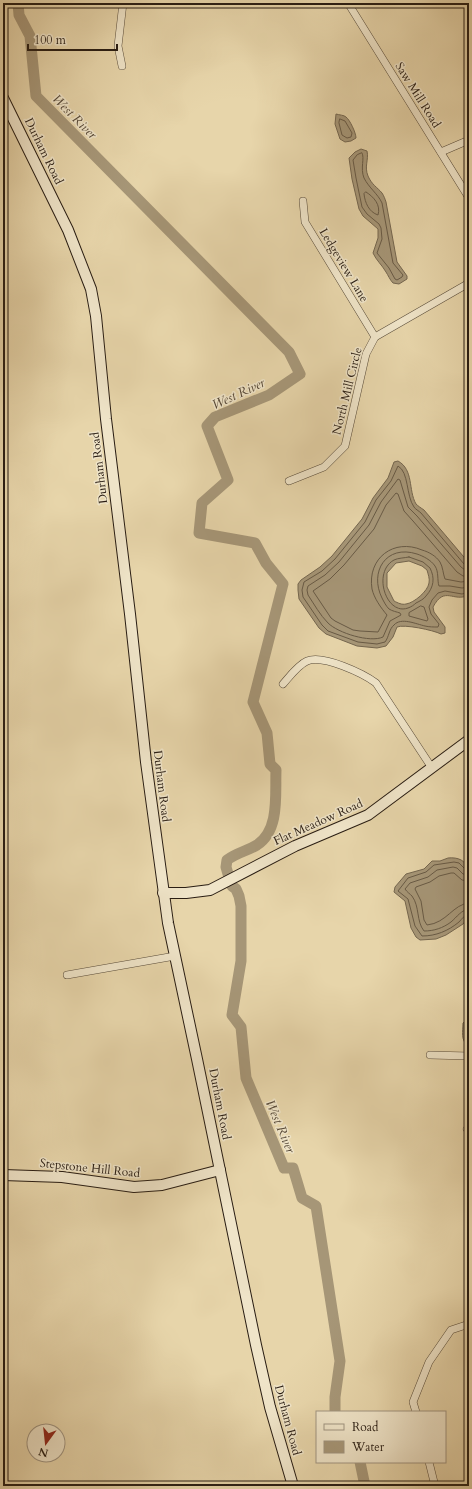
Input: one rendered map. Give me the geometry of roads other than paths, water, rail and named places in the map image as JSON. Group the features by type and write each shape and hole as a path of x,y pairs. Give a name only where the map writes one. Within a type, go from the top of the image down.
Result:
{"main road":[{"name":"Durham Road","path":"3,98 68,230 85,270 91,289 96,316 106,419 130,614 146,762 163,892 174,956 270,1408 293,1486"},
{"name":"Flat Meadow Road","path":"163,892 186,893 210,890 295,846 368,815 469,740"},
{"name":"Stepstone Hill Road","path":"3,1175 62,1177 134,1187 162,1185 220,1170"}],"street":[{"path":"122,66 118,46 123,3"},
{"name":"Saw Mill Road","path":"348,3 469,198"},
{"path":"441,152 469,140"},
{"name":"Ledgeview Lane","path":"303,201 306,222 374,337"},
{"name":"North Mill Circle","path":"290,481 324,467 345,446 366,354 374,337 469,283"},
{"path":"282,684 301,665 314,659 334,664 368,677 376,683 432,768"},
{"path":"67,975 174,956"},
{"path":"430,1055 469,1056"},
{"path":"416,1411 413,1402 429,1362 451,1330 469,1324"},
{"path":"429,1463 435,1486"}],"water":[{"path":"336,114 344,116 348,119 354,130 356,138 345,142 340,139 335,124"},
{"path":"361,149 367,151 366,169 368,176 373,184 382,193 386,202 397,262 407,276 407,279 399,284 392,282 374,256 373,253 378,238 378,229 363,216 359,209 349,158"},
{"path":"398,461 403,465 409,475 416,504 424,510 469,563 469,595 463,597 445,596 437,600 433,607 434,612 445,627 445,633 441,634 419,628 401,626 397,627 393,637 386,646 377,648 357,646 326,634 319,628 299,599 298,584 332,556 362,519 373,498 388,478 394,462","holes":["409,561 422,566 427,570 429,578 429,583 426,590 409,603 403,604 394,601 387,587 387,573 396,563"]},
{"path":"448,858 461,860 468,867 468,918 463,924 446,935 436,939 420,940 416,937 411,928 405,901 394,892 395,887 406,874 424,869 432,861 440,861"},
{"path":"469,1018 469,1046 463,1039 463,1023"}],"waterway":[{"name":"West River","path":"18,3 19,15 30,36 36,96 289,352 300,374 269,395 215,417 207,426 228,480 202,503 199,533 255,543 266,563 283,584 253,702 267,733 270,764 276,770 275,811 270,830 264,838 257,845 227,860 226,867 228,874"},
{"name":"West River","path":"232,886 236,889 241,906 241,961 232,1015 241,1027 246,1078 284,1168 293,1168 302,1198 316,1206 340,1361 335,1397 335,1411"},
{"name":"West River","path":"360,1463 365,1486"}]}
